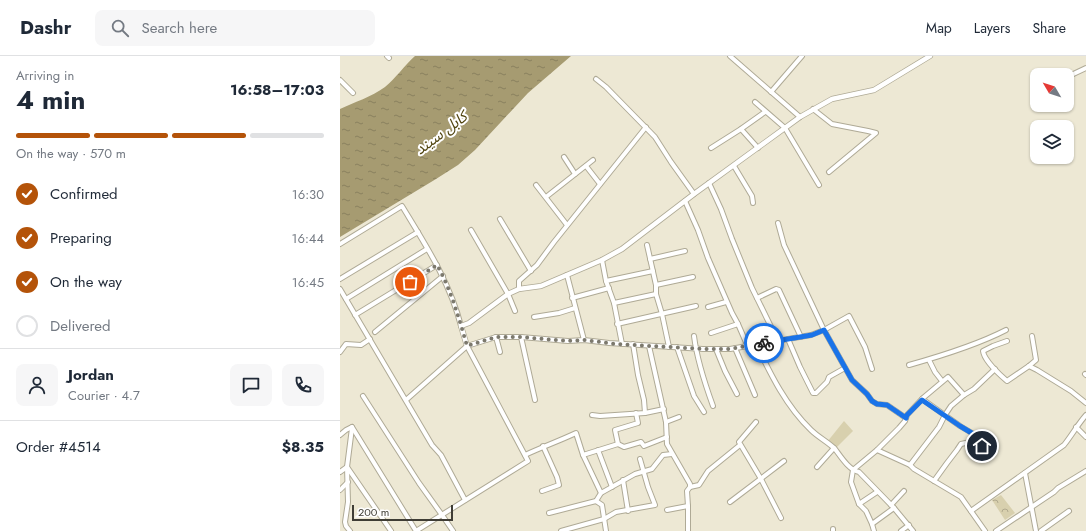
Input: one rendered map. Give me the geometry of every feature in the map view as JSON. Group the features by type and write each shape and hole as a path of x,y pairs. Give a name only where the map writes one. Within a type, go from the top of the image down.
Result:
{"street":[{"path":"730,56 800,117"},
{"path":"771,92 802,56"},
{"path":"461,326 470,323 508,294 519,289 541,286 602,260 622,249 694,194 800,117 832,98 874,90 930,56"},
{"path":"1074,74 1086,68"},
{"path":"596,79 606,87 655,137 694,194"},
{"path":"340,80 353,93"},
{"path":"755,102 785,128 819,185"},
{"path":"813,110 832,124 868,130 876,133 829,172"},
{"path":"711,148 765,112"},
{"path":"519,289 519,281 537,265 567,225 646,127"},
{"path":"741,129 758,148"},
{"path":"564,157 575,174"},
{"path":"546,197 593,160"},
{"path":"586,166 600,184"},
{"path":"734,166 752,196 753,202"},
{"path":"709,184 721,209 734,246 752,288 778,341"},
{"path":"536,185 567,225"},
{"path":"685,202 698,230 726,302 748,347"},
{"path":"340,244 402,206 443,276 459,318 467,346 528,462 416,531 352,427"},
{"path":"500,219 530,271"},
{"path":"778,223 784,245 824,330 852,380 867,394 872,401 877,404 887,405 906,418"},
{"path":"471,230 508,294 515,311"},
{"path":"340,279 418,232"},
{"path":"647,245 656,285 656,294 669,347"},
{"path":"343,297 427,249"},
{"path":"650,259 685,251"},
{"path":"602,260 606,281 614,303 622,344"},
{"path":"355,315 437,265"},
{"path":"606,281 652,271"},
{"path":"567,275 584,340"},
{"path":"376,332 443,276"},
{"path":"656,285 694,277"},
{"path":"572,298 609,288"},
{"path":"340,289 343,297 370,339 432,445 441,455 466,500"},
{"path":"757,298 776,289 779,290 801,337"},
{"path":"614,303 656,294"},
{"path":"708,307 726,302"},
{"path":"617,324 696,306"},
{"path":"534,317 575,308"},
{"path":"406,400 467,346 496,337 520,337 568,341 584,340 669,347 716,349 735,348 812,335 849,316 865,348 872,369"},
{"path":"711,333 738,324"},
{"path":"909,365 929,360 993,337 1006,330"},
{"path":"694,336 706,388 713,406"},
{"path":"1006,341 993,346 984,352 983,355 995,370 1007,381 1036,360 1032,336"},
{"path":"496,337 500,352"},
{"path":"520,337 535,400"},
{"path":"340,352 346,344 361,345 370,339"},
{"path":"788,339 813,393 816,393 827,382 829,377 845,368"},
{"path":"634,344 645,413"},
{"path":"756,344 778,389 791,407 812,430 834,448 853,470 859,472 914,531"},
{"path":"649,346 664,409 667,444 690,484 687,491 688,531"},
{"path":"677,347 694,396 704,412"},
{"path":"735,348 755,395"},
{"path":"716,349 737,394"},
{"path":"929,360 942,382"},
{"path":"1029,366 1071,391 1086,403"},
{"path":"910,466 939,427 944,415 951,406 974,389 995,370"},
{"path":"874,531 866,511 859,504 851,482 853,470 877,450 905,421 907,415 922,400 922,398 948,377 964,395"},
{"path":"363,396 419,483 453,531"},
{"path":"922,400 977,436 984,454"},
{"path":"592,415 600,416 645,413 664,409"},
{"path":"618,444 615,430 638,423 636,413"},
{"path":"971,511 1064,445 1086,415"},
{"path":"666,422 679,417"},
{"path":"756,422 738,441 761,479 781,518"},
{"path":"340,435 352,427"},
{"path":"350,531 345,522 348,502 347,467 352,427"},
{"path":"1076,427 1086,437"},
{"path":"525,456 543,446 576,433 583,455 601,493"},
{"path":"934,481 960,444 970,442 977,436"},
{"path":"583,455 618,444 624,447 641,442 644,446 667,437"},
{"path":"690,487 699,485 708,471 740,445"},
{"path":"542,491 559,485 543,446"},
{"path":"817,467 834,448"},
{"path":"598,450 612,487"},
{"path":"877,450 910,466 914,470 961,497 985,531"},
{"path":"549,513 596,501 601,493 635,474 652,469 663,455 672,454"},
{"path":"560,531 604,519 616,512 655,505 640,459"},
{"path":"730,502 784,461"},
{"path":"340,472 347,467"},
{"path":"347,467 391,531"},
{"path":"996,531 1058,488 1086,471"},
{"path":"1025,473 1036,531"},
{"path":"623,480 628,511"},
{"path":"340,490 348,482"},
{"path":"872,524 892,507 904,491"},
{"path":"859,504 877,492"},
{"path":"596,501 602,505 606,531"},
{"path":"667,510 688,506"},
{"path":"1041,531 1069,511"},
{"path":"901,531 909,525"},
{"path":"1046,526 1050,531"}],"green space":[{"path":"844,421 853,431 836,448 827,442"},
{"path":"1001,495 1015,513 1005,520 992,500"}],"water":[{"name":"کابل سيند","path":"415,56 571,56 528,93 475,150 458,165 340,237 340,109 380,91 393,80"}],"way so far":[{"path":"410,282 437,265 443,276 459,318 467,346 496,337 520,337 568,341 584,340 616,344 704,349 730,349 764,343"}],"route":[{"path":"764,343 812,335 824,330 852,380 867,394 872,401 877,404 887,405 906,418 907,415 922,400 977,436 982,446"}]}
